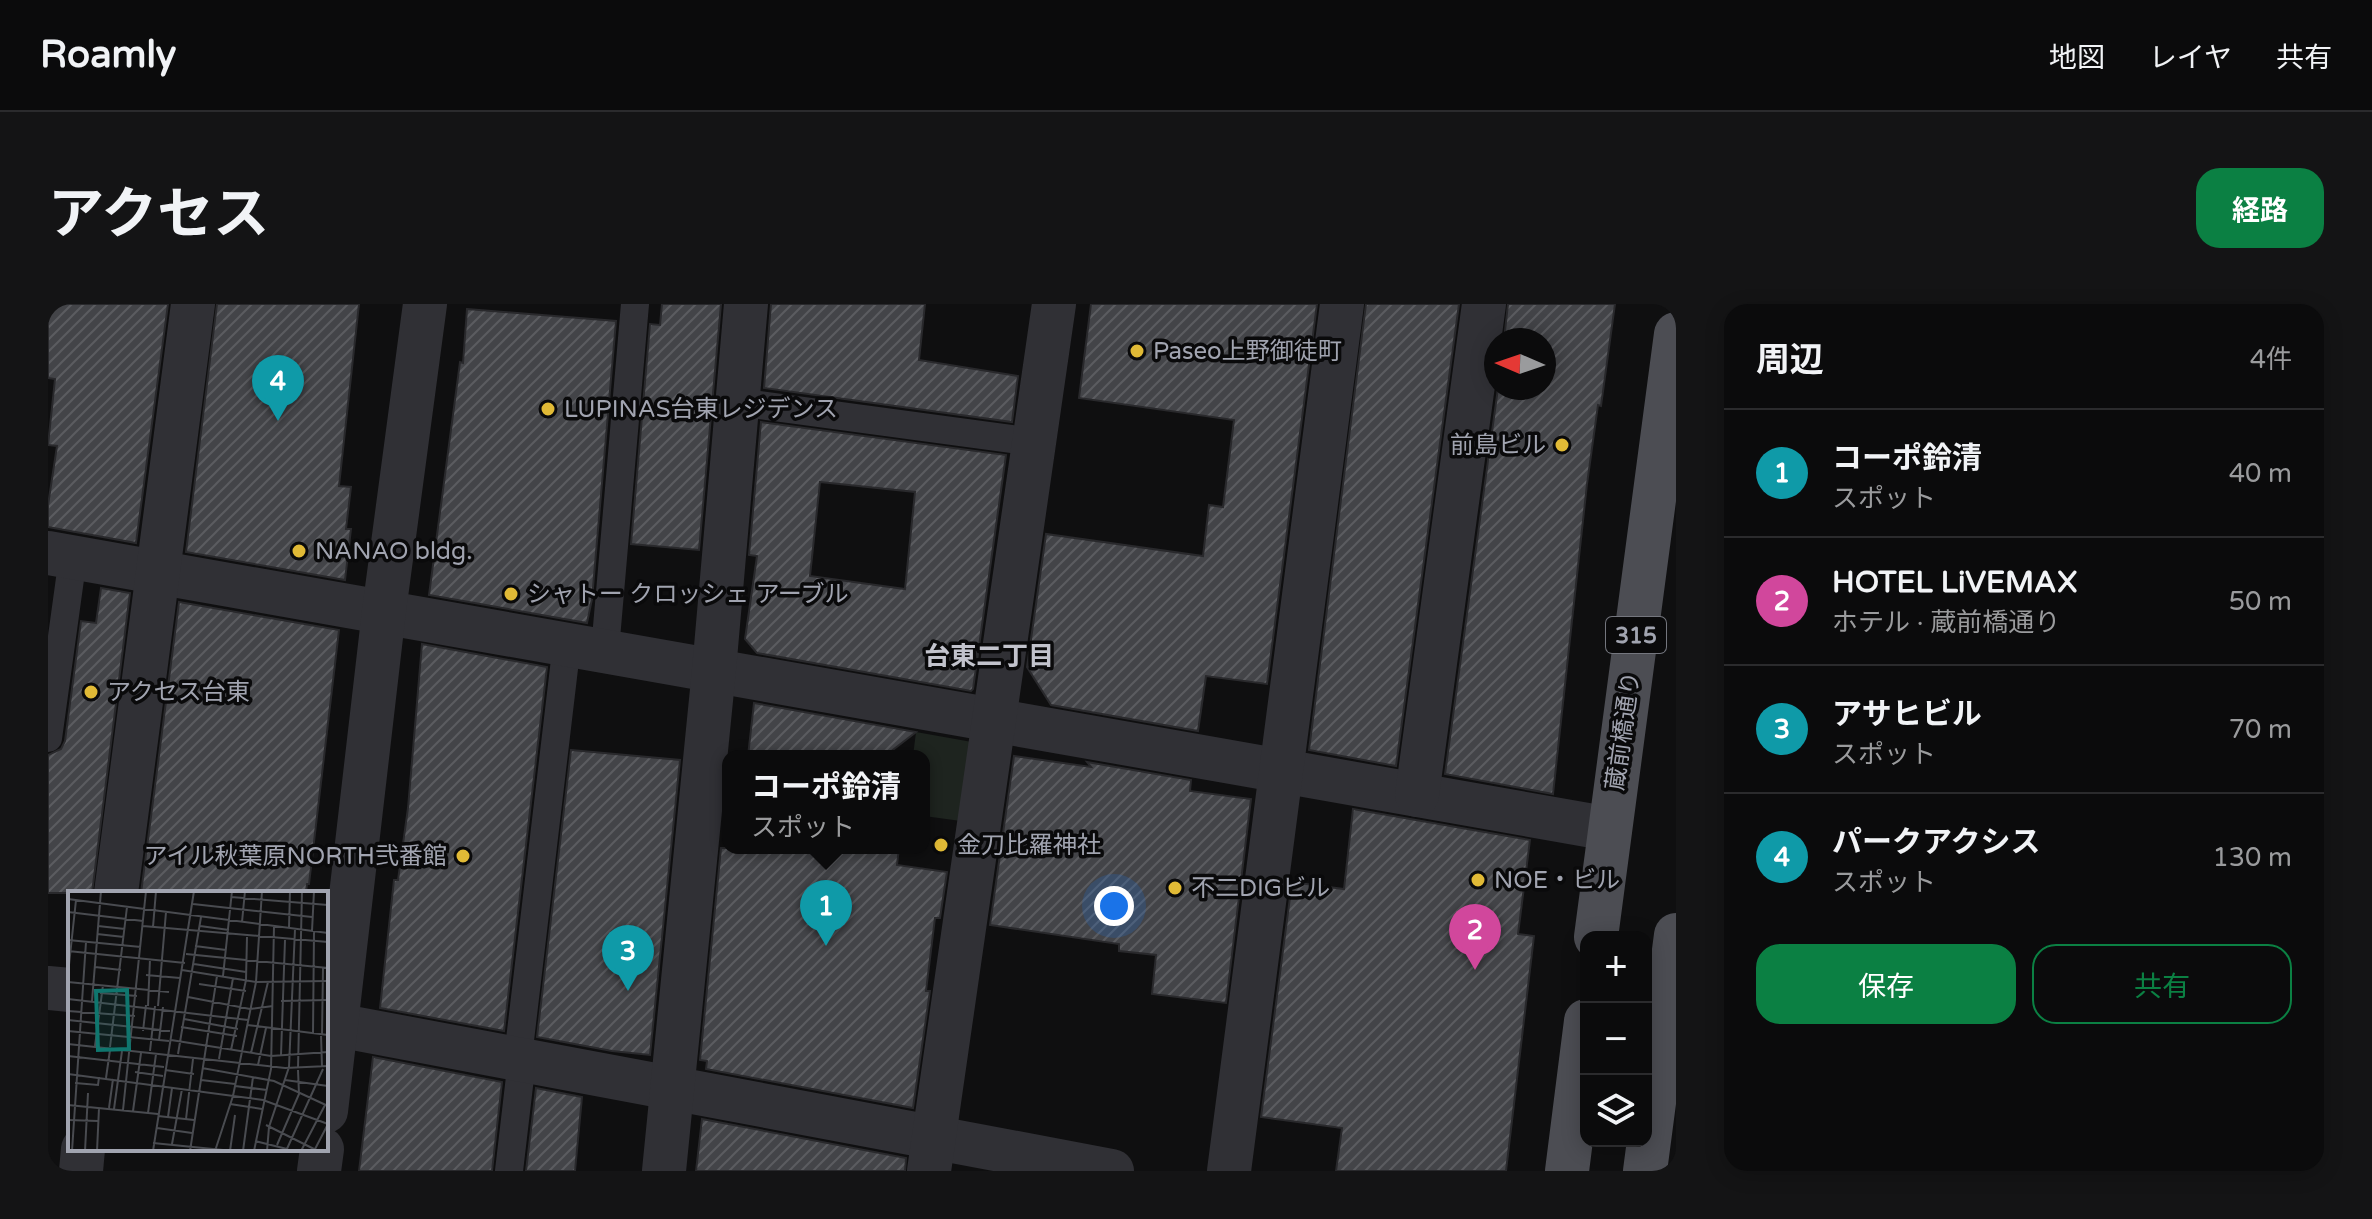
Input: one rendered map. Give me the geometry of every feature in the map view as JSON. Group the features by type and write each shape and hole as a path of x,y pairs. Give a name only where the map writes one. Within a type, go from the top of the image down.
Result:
{"main road":[{"name":"蔵前橋通り","path":"1597,931 1676,334"},
{"path":"1645,1171 1676,935"},
{"path":"1567,1171 1580,1068"}],"street":[{"path":"116,891 193,304"},
{"path":"328,1076 331,1024 425,304"},
{"path":"664,1171 714,670 746,304"},
{"path":"931,1154 1054,304"},
{"path":"1229,1171 1342,304"},
{"path":"1417,795 1484,304"},
{"path":"60,555 1610,829"},
{"path":"48,988 68,990"},
{"path":"331,1024 672,1089 931,1154 1112,1171"},
{"path":"81,1171 83,1151"},
{"path":"319,1171 322,1151"}],"lane":[{"path":"509,1171 522,1060 520,1040 586,647 635,304"},
{"path":"737,402 1034,442"},
{"path":"48,738 60,555"}],"shaded area":[{"path":"916,732 972,742 961,821 930,817 930,750 914,750"}],"building":[{"path":"48,304 168,304 136,543 48,527 48,505 57,446 48,445 55,379 48,378"},
{"path":"217,304 359,304 339,486 351,487 346,529 351,529 345,580 186,552"},
{"path":"662,304 721,304 699,550 631,544 650,324 660,325"},
{"path":"771,304 925,304 919,360 1018,376 1012,422 764,388"},
{"path":"1091,304 1317,304 1267,684 1206,676 1198,731 1051,705 1027,667 1046,534 1203,556 1209,505 1223,507 1234,420 1079,398"},
{"path":"1366,304 1459,304 1396,766 1309,750"},
{"path":"1508,304 1615,304 1587,484 1553,794 1445,774 1496,400 1556,400 1556,328 1505,328"},
{"path":"467,309 616,321 592,599 587,623 429,595 460,362 463,363"},
{"path":"761,422 1006,455 971,691 757,653 745,639 757,556 749,555","holes":["820,482 915,492 905,589 810,576"]},
{"path":"101,588 130,593 92,891 48,893 48,755 61,749 65,741 81,621 96,623"},
{"path":"179,602 339,630 306,891 141,891"},
{"path":"422,644 547,667 504,1031 380,1008 394,880 398,880 408,808"},
{"path":"754,703 916,732 893,750 749,750"},
{"path":"571,750 680,760 650,1055 537,1037"},
{"path":"1014,756 1091,767 1087,762 1191,780 1190,791 1251,799 1226,1003 1152,994 1156,955 1119,951 1119,944 990,925"},
{"path":"1353,809 1530,840 1518,934 1534,936 1506,1171 1336,1171 1342,1128 1261,1117 1292,882 1344,889"},
{"path":"721,848 722,854 898,854 897,865 947,872 940,918 935,918 926,991 930,991 913,1108 706,1069 707,1061 700,1060"},
{"path":"373,1057 502,1082 492,1171 359,1171"},
{"path":"536,1088 582,1097 575,1171 526,1171"},
{"path":"702,1119 906,1158 905,1171 696,1171"}],"place":[{"name":"Paseo上野御徒町","path":"1137,351"},
{"name":"LUPINAS台東レジデンス","path":"548,409"},
{"name":"パークアクシス","path":"278,421"},
{"name":"前島ビル","path":"1562,445"},
{"name":"NANAO bldg.","path":"299,551"},
{"name":"シャトー クロッシェ アーブル","path":"511,594"},
{"name":"アクセス台東","path":"91,692"},
{"name":"金刀比羅神社","path":"941,845"},
{"name":"アイル秋葉原NORTH弐番館","path":"463,856"},
{"name":"NOE・ビル","path":"1478,880"},
{"name":"不二DIGビル","path":"1175,888"},
{"name":"コーポ鈴清","path":"826,946"},
{"name":"HOTEL LiVEMAX","path":"1475,970"},
{"name":"アサヒビル","path":"628,991"}],"district":[{"name":"台東二丁目","path":"989,656"}]}
